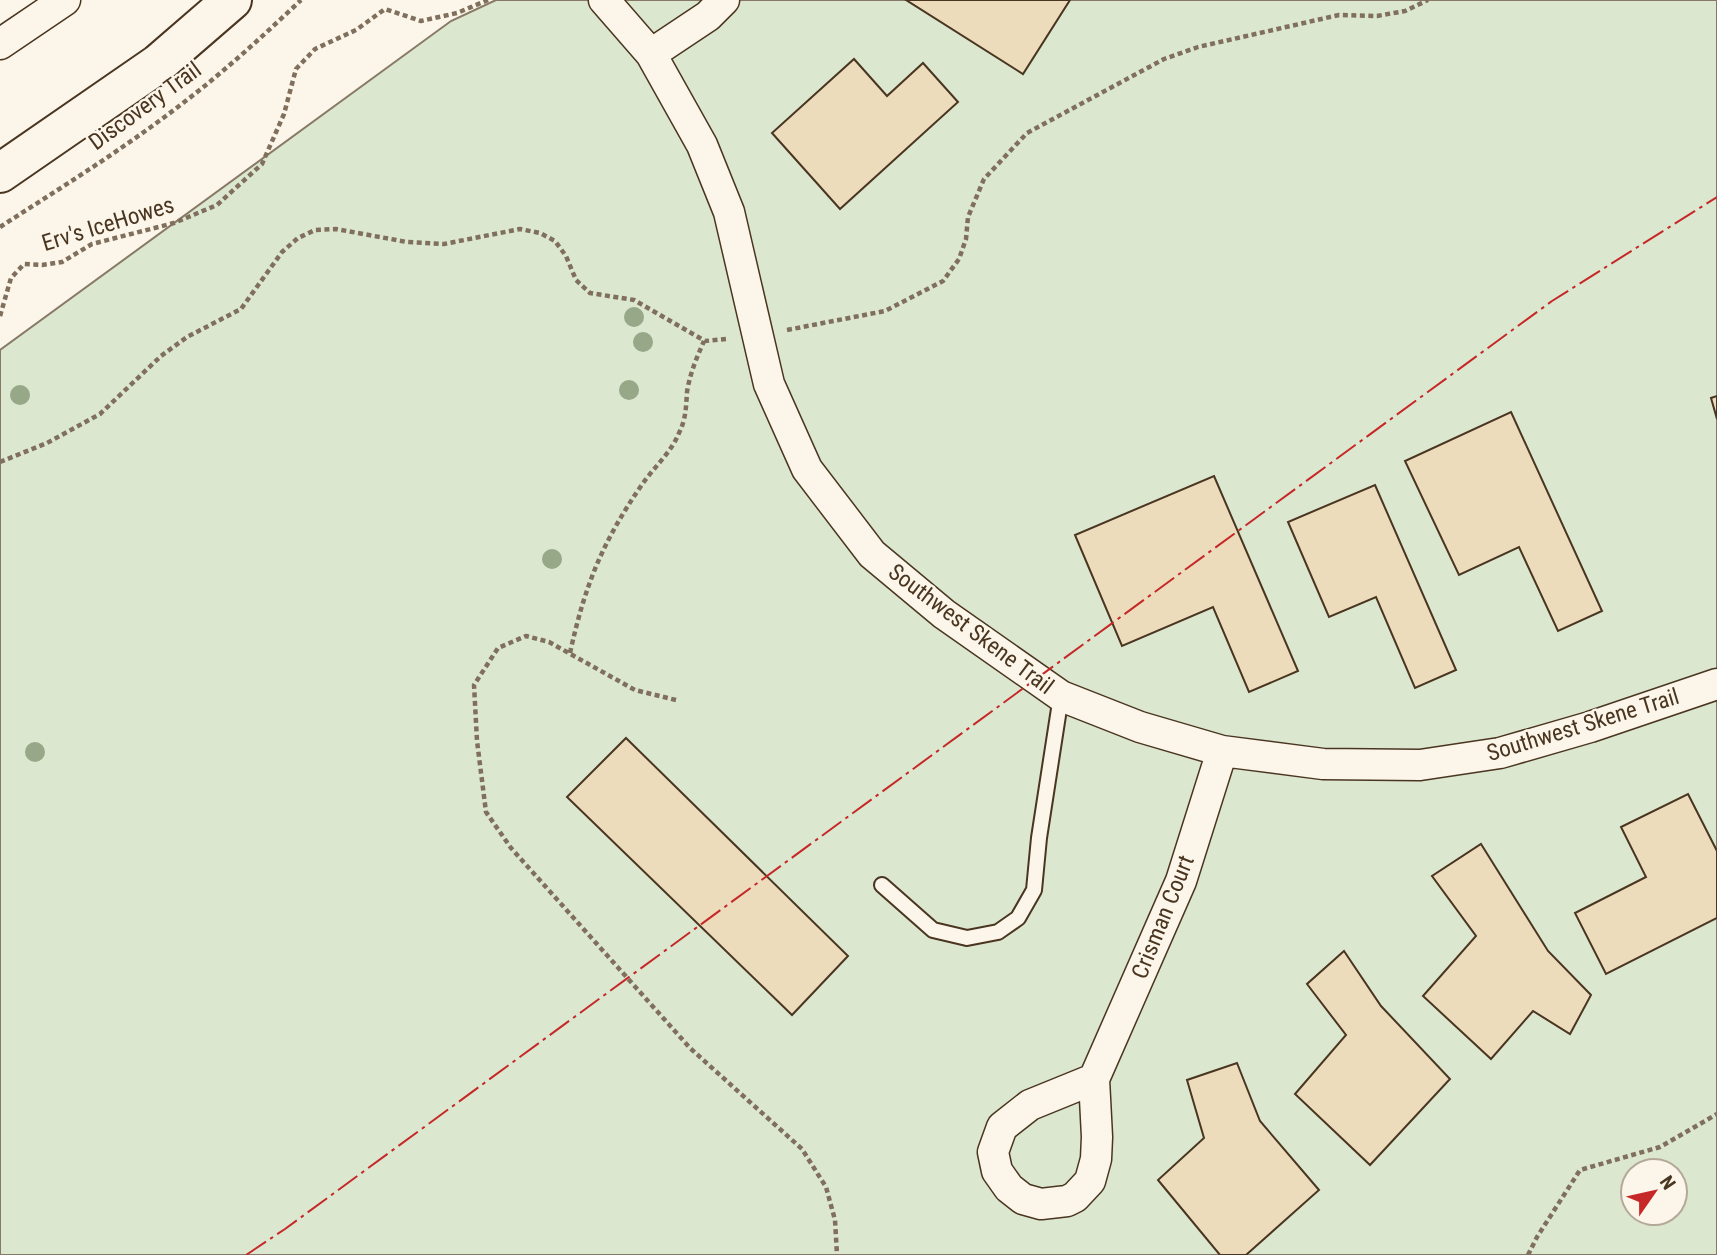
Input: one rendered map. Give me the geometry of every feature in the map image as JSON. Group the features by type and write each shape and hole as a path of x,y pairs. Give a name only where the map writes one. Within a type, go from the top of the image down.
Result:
{"street":[{"path":"0,44 65,0"},
{"path":"0,173 158,64 204,27 232,0"},
{"name":"Southwest Skene Trail","path":"604,0 651,54 702,145 729,212 769,384 807,469 872,554 944,614 1061,696 1140,727 1222,751 1323,764 1420,765 1500,753 1590,727 1717,684"},
{"path":"651,54 708,16 724,0"},
{"name":"Crisman Court","path":"1094,1079 1181,881 1222,751"}],"lane":[{"path":"882,886 933,930 967,938 998,932 1018,918 1034,890 1039,838 1061,696"}],"path":[{"name":"Discovery Trail","path":"0,227 120,149 184,103 300,0"},
{"name":"Erv's IceHowes","path":"0,316 11,278 24,264 62,262 92,244 174,223 217,205 262,164 284,114 296,69 316,49 356,30 386,9 421,20 457,13 488,0"},
{"path":"0,462 47,443 100,414 161,356 187,337 241,309 282,252 315,230 336,229 407,242 444,244 520,229 540,233 555,241 566,256 576,280 590,293 634,300 704,341 757,336 885,311 943,281 960,259 966,239 968,217 984,180 1027,133 1164,59 1198,47 1339,15 1377,16 1405,10 1429,0"},
{"path":"569,653 580,604 605,544 642,484 678,436 687,414 687,391 693,366 704,341"},
{"path":"676,700 635,690 549,642 526,636 498,648 474,685 477,741 486,812 511,848 690,1048 802,1149 826,1186 835,1220 837,1255"},
{"path":"1528,1255 1536,1237 1580,1170 1660,1147 1717,1114"}],"green space":[{"path":"496,0 1717,0 1717,1255 0,1255 0,350 451,21"}],"building":[{"path":"906,0 1070,0 1023,74"},
{"path":"854,59 887,96 923,63 958,102 840,209 772,133"},
{"path":"1717,396 1717,419 1711,398"},
{"path":"1511,412 1602,611 1558,631 1519,547 1459,575 1405,461"},
{"path":"1214,476 1298,671 1249,692 1213,607 1122,646 1075,535"},
{"path":"1375,485 1456,670 1415,688 1376,597 1329,617 1288,522"},
{"path":"626,738 848,956 792,1015 567,797"},
{"path":"1688,794 1717,851 1717,918 1606,974 1575,913 1646,877 1621,827"},
{"path":"1481,844 1548,951 1591,995 1570,1034 1533,1011 1491,1059 1423,996 1476,936 1432,876"},
{"path":"1344,951 1381,1006 1450,1079 1370,1165 1295,1094 1346,1035 1307,984"},
{"path":"1237,1063 1260,1121 1319,1190 1246,1255 1220,1255 1158,1180 1204,1138 1187,1080"}],"power":[{"path":"246,1255 1552,301 1717,197"}]}
